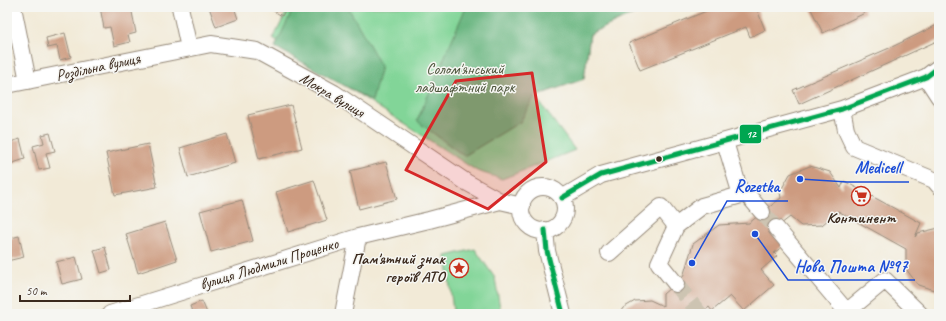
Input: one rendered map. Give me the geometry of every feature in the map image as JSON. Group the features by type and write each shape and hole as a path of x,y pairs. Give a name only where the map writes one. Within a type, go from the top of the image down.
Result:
{"street":[{"path":"13,7 28,81"},
{"path":"180,7 189,48"},
{"name":"Мокра вулиця","path":"189,48 211,44 257,51 334,93 466,182 500,201"},
{"name":"Роздільна вулиця","path":"7,85 189,48"},
{"path":"562,198 601,175 842,109 926,77 939,68"},
{"path":"926,77 939,98"},
{"path":"842,109 846,130 854,147 934,180 939,186"},
{"path":"725,142 741,195"},
{"path":"539,188 552,189 562,198 565,204 563,218 554,228 546,230 534,229 529,225 522,213 522,206 527,194 539,188"},
{"path":"676,284 659,263 676,226 702,206 747,194 762,212"},
{"name":"вулиця Людмили Проценко","path":"110,314 358,237 500,201 522,206"},
{"path":"608,253 661,208 676,226"},
{"path":"776,228 845,313 885,280 920,314"},
{"path":"546,230 547,251 563,314"},
{"path":"343,314 358,237"}],"highlighted area":[{"path":"532,73 546,162 488,209 406,170 456,81"}],"green space":[{"name":"Солом'янський ладшафтний парк","path":"289,7 648,7 590,34 584,79 535,96 575,150 502,179 477,171 273,39"},
{"path":"294,7 348,7 381,66 372,101 275,47"},
{"path":"466,7 648,7 590,34 584,79 535,96 520,122 464,156 417,121"},
{"path":"475,249 495,278 501,314 456,314 453,311 446,256"}],"building":[{"path":"100,7 131,7 136,33 128,35 130,42 114,46 110,27 104,28"},
{"path":"209,7 234,7 238,19 216,27"},
{"path":"267,7 287,7 282,16"},
{"path":"716,7 756,7 765,30 750,37 746,27 640,70 629,43"},
{"path":"810,7 863,7 865,13 823,33"},
{"path":"939,24 939,40 799,104 793,90 894,46"},
{"path":"65,33 71,57 60,60 57,46 48,48 46,38"},
{"path":"291,105 302,148 259,159 248,115"},
{"path":"50,133 55,151 46,153 50,168 39,170 33,146 44,143 42,135"},
{"path":"227,134 235,163 188,177 180,148"},
{"path":"20,139 25,159 10,164 7,154 7,143"},
{"path":"148,144 157,187 115,195 106,153"},
{"path":"386,162 397,199 359,209 350,171"},
{"path":"810,166 830,172 841,188 844,181 921,223 915,237 918,233 939,228 939,290 937,291 918,285 906,269 906,249 838,211 822,225 801,226 790,217 776,228 783,246 774,253 777,256 761,270 774,285 744,311 730,296 712,311 709,307 701,314 619,314 623,308 635,301 650,300 663,306 663,294 683,277 693,244 719,225 749,223 781,198 780,192 790,174"},
{"path":"314,180 327,220 288,232 276,192"},
{"path":"242,200 253,241 211,252 200,211"},
{"path":"165,222 177,260 138,273 126,234"},
{"path":"19,236 24,257 7,261 7,239"},
{"path":"105,247 111,270 101,273 94,250"},
{"path":"76,257 82,279 62,284 56,262"},
{"path":"202,301 207,313 193,314 190,306"}],"tunnel":[{"path":"762,212 776,228"},
{"path":"676,284 700,314"}],"transit line":[{"name":"12","path":"562,198 601,175 842,109 926,77 939,67"},
{"name":"12","path":"545,230 547,251 563,314"}],"place":[{"name":"Medicell","path":"800,179"},
{"name":"Континент","path":"861,196"},
{"name":"Нова Пошта №97","path":"755,234"},
{"name":"Rozetka","path":"692,263"},
{"name":"Пам'ятний знак героїв АТО","path":"459,268"}]}
